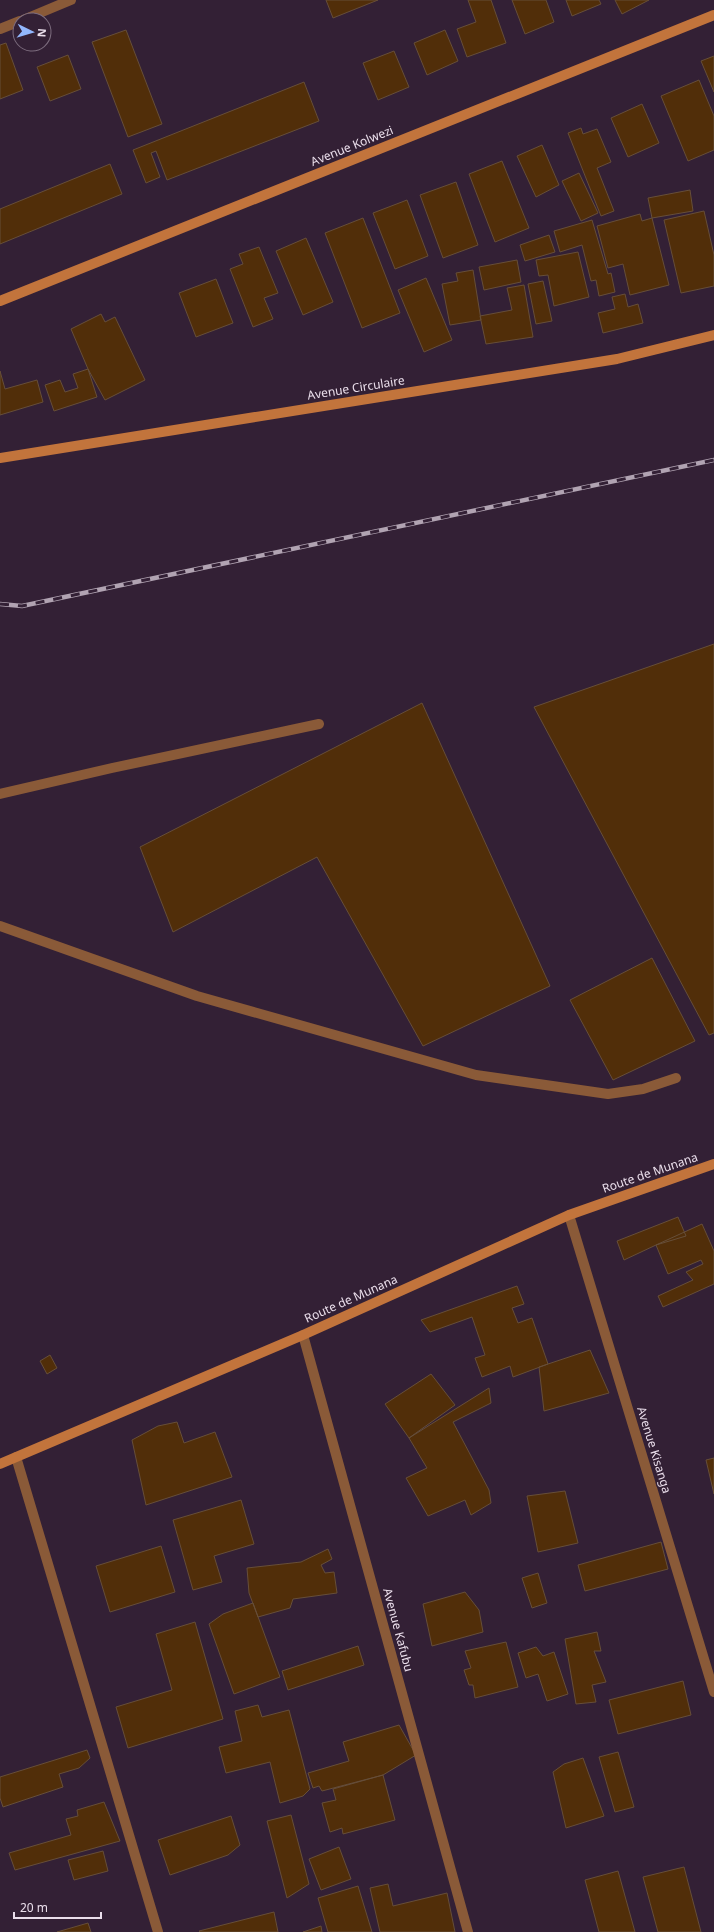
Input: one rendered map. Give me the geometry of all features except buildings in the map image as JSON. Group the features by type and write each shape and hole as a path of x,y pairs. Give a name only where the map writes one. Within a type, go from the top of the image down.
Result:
{"street":[{"path":"42,12 71,0"},
{"name":"Avenue Kolwezi","path":"0,301 714,15"},
{"path":"0,29 12,24"},
{"name":"Avenue Circulaire","path":"0,458 617,359 714,335"},
{"path":"0,794 112,768 319,724"},
{"path":"0,926 197,996 476,1075 608,1094 643,1089 676,1078"},
{"name":"Route de Munana","path":"0,1464 303,1335 569,1215 714,1164"},
{"name":"Avenue Kisanga","path":"569,1215 714,1692"},
{"name":"Avenue Kafubu","path":"303,1335 468,1932"},
{"path":"16,1457 158,1932"}],"railway":[{"path":"0,604 22,606 714,460"}]}
